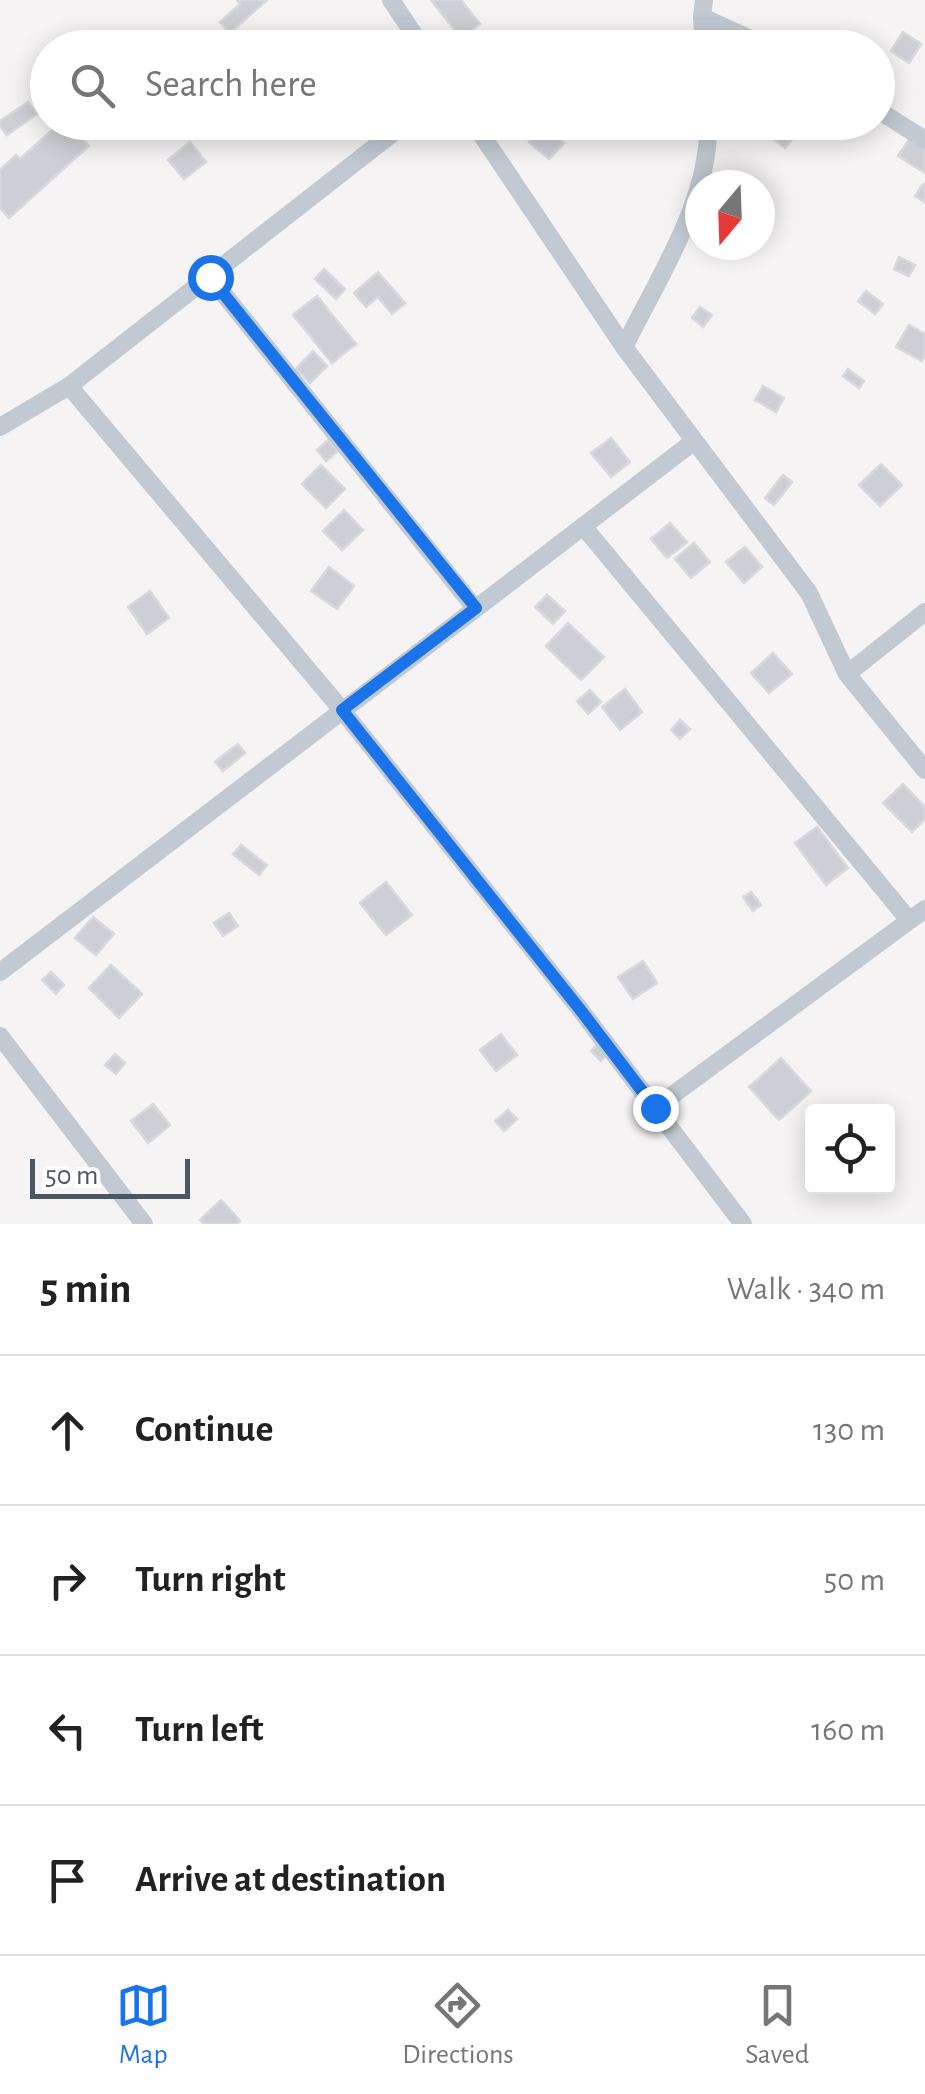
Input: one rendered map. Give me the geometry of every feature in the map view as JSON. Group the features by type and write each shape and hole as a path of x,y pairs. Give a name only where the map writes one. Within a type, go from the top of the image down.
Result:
{"street":[{"path":"391,0 411,30"},
{"path":"703,8 740,30"},
{"path":"895,121 925,140"},
{"path":"0,427 69,386 383,140"},
{"path":"485,140 624,348 809,594 847,674 925,770"},
{"path":"624,348 693,209 708,140"},
{"path":"210,277 476,608"},
{"path":"69,386 342,710 582,1012 742,1224"},
{"path":"0,972 693,442"},
{"path":"583,526 917,914 655,1108"},
{"path":"847,674 925,612"},
{"path":"0,1036 144,1224"}],"building":[{"path":"237,0 267,0 233,30 227,30 220,22 240,4"},
{"path":"431,0 461,0 480,24 472,30 455,30"},
{"path":"903,32 921,44 909,63 895,54 895,45"},
{"path":"28,102 30,105 30,119 7,135 0,121"},
{"path":"913,134 925,142 925,173 898,156"},
{"path":"41,140 84,140 89,146 9,218 0,208 0,170 16,155 20,159"},
{"path":"561,140 564,143 549,159 529,142"},
{"path":"775,140 792,140 785,148"},
{"path":"190,142 206,162 184,179 168,160"},
{"path":"925,185 925,202 915,196"},
{"path":"899,257 915,265 909,276 894,269"},
{"path":"324,269 345,289 336,299 315,279"},
{"path":"378,272 405,303 392,314 378,297 366,307 354,293"},
{"path":"866,291 883,304 875,314 858,301"},
{"path":"317,296 356,344 332,363 293,315"},
{"path":"700,307 712,315 703,327 692,318"},
{"path":"909,325 925,334 922,361 896,347"},
{"path":"313,351 327,366 310,383 296,369"},
{"path":"848,369 864,381 859,388 843,376"},
{"path":"763,386 784,398 776,412 755,400"},
{"path":"611,438 630,462 611,477 591,453"},
{"path":"328,440 338,451 326,461 317,450"},
{"path":"881,464 902,485 880,506 859,485"},
{"path":"321,465 345,489 326,508 302,484"},
{"path":"783,475 792,482 774,505 765,498"},
{"path":"344,510 363,530 342,550 323,531"},
{"path":"670,523 687,542 667,558 651,539"},
{"path":"694,543 710,562 691,578 675,559"},
{"path":"745,547 762,567 744,583 726,562"},
{"path":"329,567 354,586 337,609 311,591"},
{"path":"150,591 169,618 147,634 128,607"},
{"path":"547,595 565,611 553,624 535,607"},
{"path":"568,623 604,657 581,680 546,646"},
{"path":"773,653 792,674 769,693 751,673"},
{"path":"625,689 642,712 620,730 602,707"},
{"path":"590,690 601,702 588,714 577,701"},
{"path":"680,720 690,729 680,739 671,730"},
{"path":"238,744 245,753 223,771 215,762"},
{"path":"903,784 925,807 925,819 912,832 883,803"},
{"path":"817,827 848,868 826,885 795,843"},
{"path":"241,845 267,865 259,875 233,854"},
{"path":"386,882 412,915 386,935 360,903"},
{"path":"751,892 761,905 753,911 743,897"},
{"path":"229,913 238,926 223,936 214,923"},
{"path":"93,917 114,934 96,955 75,938"},
{"path":"643,961 657,983 633,999 618,977"},
{"path":"111,965 142,994 119,1018 89,988"},
{"path":"51,972 64,985 56,994 42,980"},
{"path":"501,1034 517,1055 496,1071 480,1050"},
{"path":"600,1041 611,1050 601,1061 591,1051"},
{"path":"115,1054 125,1063 116,1074 105,1065"},
{"path":"781,1058 811,1091 779,1120 749,1087"},
{"path":"153,1104 170,1125 148,1143 131,1121"},
{"path":"508,1110 517,1119 504,1131 495,1121"},
{"path":"221,1200 240,1221 204,1224 200,1220"}],"route":[{"path":"210,277 476,608 342,710 655,1108"}]}
